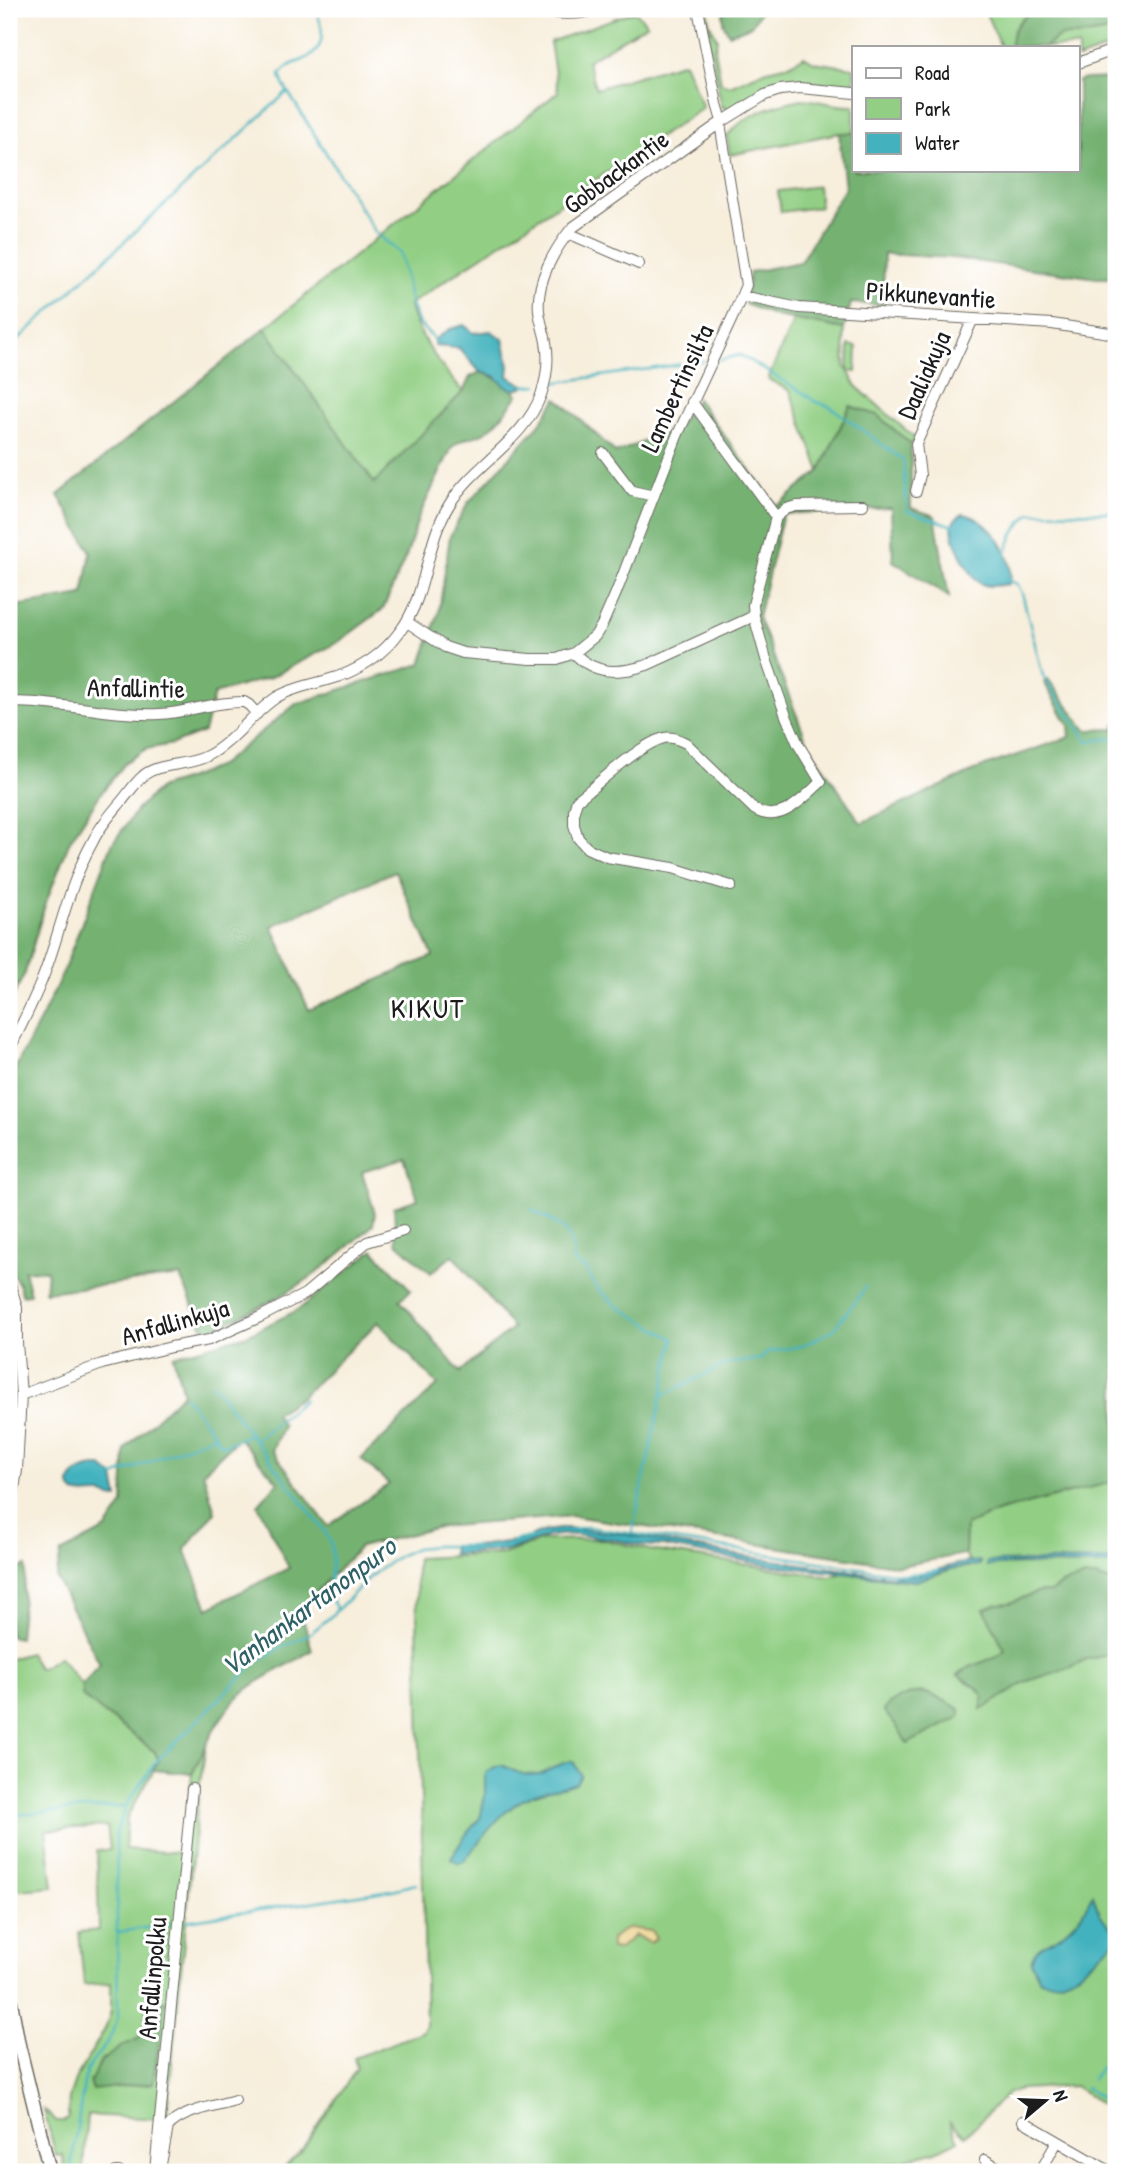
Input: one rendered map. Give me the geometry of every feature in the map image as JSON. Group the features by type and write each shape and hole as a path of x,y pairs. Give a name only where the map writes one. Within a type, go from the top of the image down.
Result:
{"main road":[{"path":"9,1991 19,2045 50,2172"}],"street":[{"path":"539,9 580,14 600,9"},
{"name":"Lambertinsilta","path":"574,653 595,636 609,611 692,402 746,285 721,122 698,9"},
{"path":"1080,62 1116,49"},
{"name":"Gobbackantie","path":"9,1050 37,993 87,853 102,825 145,774 158,768 185,765 205,758 278,696 292,689 340,676 368,662 391,642 407,622 419,595 434,538 447,508 462,486 526,422 539,399 545,382 547,358 539,311 540,286 568,233 721,122 765,95 780,90 814,88 852,93"},
{"path":"568,233 639,264"},
{"name":"Pikkunevantie","path":"743,296 799,308 1052,324 1116,334"},
{"name":"Daaliakuja","path":"916,491 920,475 916,444 973,318"},
{"path":"692,402 776,517"},
{"path":"603,453 628,487 654,496"},
{"path":"731,886 673,868 607,857 587,848 578,838 574,825 577,800 639,751 663,738 673,737 686,743 745,801 762,814 775,815 785,812 821,782 798,744 766,659 753,605 776,517 786,509 796,506 863,505"},
{"path":"407,622 445,648 463,653 544,660 574,653 589,666 617,671 647,665 754,616"},
{"name":"Anfallintie","path":"9,702 111,713 160,714 244,702 257,714"},
{"name":"Anfallinkuja","path":"21,1395 102,1364 171,1346 209,1340 305,1294 367,1242 403,1231"},
{"path":"9,1281 17,1307 21,1395 17,1470 9,1520"},
{"name":"Anfallinpolku","path":"154,2172 191,1789"},
{"name":"Anfallinpolku","path":"154,2172 160,2165 171,2122 182,2116 235,2101"},
{"path":"1023,2121 1111,2172"},
{"path":"1040,2172 1057,2142"},
{"path":"985,2160 1006,2172"}],"green space":[{"path":"702,9 708,9 709,22 717,39 715,49 721,83 730,86 767,70 789,65 804,56 814,62 852,68 852,87 809,82 787,83 766,89 734,108 722,107 709,30"},
{"path":"728,9 762,9 751,26 729,34 723,23 723,13"},
{"path":"984,9 1034,9 1019,22 1012,46 1001,46"},
{"path":"1034,9 1116,9 1116,30 1080,36 1060,36 1045,46 1011,45 1015,28"},
{"path":"635,11 647,24 587,61 596,89 684,62 703,108 409,305 432,352 463,392 374,484 265,328 558,92 550,42"},
{"path":"1116,30 1116,45 1080,58 1080,46 1045,46 1060,36 1080,36"},
{"path":"1116,78 1116,278 1097,278 953,258 884,254 883,305 851,303 844,329 776,316 745,304 750,272 800,262 845,188 839,133 852,133 852,172 1080,172 1080,80"},
{"path":"802,99 852,106 852,133 839,133 730,155 727,136 743,121 771,107"},
{"path":"818,186 820,207 781,212 778,191"},
{"path":"794,319 844,329 845,367 848,370 849,345 857,347 856,372 848,371 857,387 916,439 911,444 877,415 850,406 820,471 790,391 768,379"},
{"path":"265,328 374,483 463,392 470,377 480,372 505,384 518,395 488,429 452,447 419,516 407,554 383,609 337,643 271,677 214,694 204,732 172,744 146,749 126,762 101,793 70,841 45,905 25,973 9,1004 9,607 83,595 91,552 58,495"},
{"path":"557,398 616,453 677,428 697,399 777,506 820,471 850,406 877,415 911,444 911,508 935,516 949,597 893,561 891,508 783,514 758,617 808,744 861,823 985,766 1070,737 1069,726 1044,682 1048,679 1086,730 1115,729 1116,723 1116,931 1112,935 1116,977 1116,1481 999,1511 966,1525 965,1554 900,1566 573,1516 439,1527 360,1547 300,1609 312,1650 240,1695 216,1726 192,1774 153,1770 159,1761 155,1752 82,1696 82,1685 100,1664 56,1578 61,1553 106,1529 123,1504 125,1449 183,1393 173,1356 247,1335 298,1310 373,1250 411,1290 400,1300 460,1372 513,1328 453,1255 431,1273 396,1242 394,1207 418,1199 404,1159 362,1172 375,1213 373,1225 327,1265 286,1293 205,1332 180,1276 45,1292 47,1271 24,1270 30,1294 22,1295 19,1284 9,1269 9,1091 14,1070 63,972 112,844 139,807 161,787 219,766 296,704 421,664 439,612 450,536 468,503 539,425","holes":["395,871 433,956 309,1010 272,926","378,1322 438,1385 361,1459 389,1484 328,1526 272,1450 283,1426 275,1414 301,1397","239,1438 278,1482 258,1505 289,1568 208,1608 185,1549 215,1512 203,1472"]},
{"path":"1116,1481 1116,2114 1075,2086 1022,2089 1008,2093 965,2136 949,2121 958,2140 936,2151 861,2172 280,2172 302,2150 357,2068 354,2058 422,2032 426,2025 417,1558 503,1554 544,1540 601,1539 650,1550 830,1577 843,1573 916,1581 951,1569 971,1566 965,1554 966,1525 999,1511"},
{"path":"26,1566 19,1638 9,1636 9,1571"},
{"path":"1096,1577 1116,1584 1115,1648 1105,1656 1086,1659 1071,1667 1028,1681 981,1710 983,1696 977,1688 958,1675 1005,1650 984,1609 1010,1603 1037,1592 1050,1592 1061,1584"},
{"path":"29,1653 39,1669 59,1657 82,1685 82,1696 155,1752 159,1761 127,1817 125,1849 182,1853 192,1774 206,1746 199,1789 167,2112 160,2119 87,2115 83,2169 93,2172 64,2172 63,2155 56,2156 44,2110 56,2121 63,2121 68,2117 69,2098 76,2078 105,2029 111,2011 111,1983 84,1985 79,1932 99,1930 97,1851 110,1849 107,1826 46,1830 53,1887 9,1891 9,1659"},
{"path":"923,1692 960,1709 960,1717 907,1744 884,1711 901,1697"},
{"path":"158,1999 165,2001 153,2083 93,2090 90,2082 101,2061 122,2046 140,2038 147,2025 146,2011"}],"sand":[{"path":"629,1928 651,1931 656,1938 650,1943 635,1935 619,1949 611,1948 611,1940"}],"water":[{"path":"464,325 474,333 491,331 503,339 509,366 508,376 526,386 514,390 505,386 495,376 480,372 459,348 435,346 434,340 450,329"},
{"path":"963,514 982,523 999,540 1009,563 1009,584 985,585 971,573 960,555 953,535 954,521"},
{"path":"92,1467 102,1467 114,1476 118,1498 102,1494 74,1493 71,1479 77,1473"},
{"path":"567,1528 622,1534 743,1556 889,1576 916,1576 957,1564 980,1561 980,1565 951,1569 916,1581 768,1565 663,1546 567,1534 549,1536 508,1550 452,1554 453,1546 469,1547 521,1540 545,1531"},
{"path":"1116,1560 1116,1565 987,1566 987,1562"},
{"path":"570,1761 581,1775 576,1783 537,1793 521,1801 494,1824 464,1861 459,1863 451,1858 480,1818 487,1772 502,1765 530,1775"},
{"path":"1093,1894 1101,1915 1116,1930 1116,1941 1073,1976 1052,1982 1040,1980 1031,1962 1035,1952 1078,1919"}],"waterway":[{"path":"315,9 321,27 320,45 312,55 283,71 280,75 283,84 376,233 400,253 412,307 419,324 435,340"},
{"path":"9,348 287,92"},
{"path":"720,360 740,355 814,401 831,407 903,460 907,511 954,526"},
{"path":"552,383 704,361"},
{"path":"524,386 538,385"},
{"path":"1005,556 1015,532 1031,513 1116,512"},
{"path":"1008,580 1017,584 1022,593 1043,676 1087,741 1116,738"},
{"path":"531,1209 563,1228 568,1234 574,1262 587,1270 595,1286 617,1306 674,1339 632,1534"},
{"path":"661,1396 726,1364 761,1359 767,1352 802,1346 833,1330 866,1287"},
{"path":"213,1384 250,1434"},
{"path":"185,1396 215,1435"},
{"path":"255,1440 304,1400"},
{"path":"114,1476 215,1435 220,1443 225,1445 250,1434 326,1533 332,1549 331,1597 338,1610"},
{"name":"Vanhankartanonpuro","path":"574,1529 587,1527 905,1575 938,1570"},
{"name":"Vanhankartanonpuro","path":"513,1541 530,1537"},
{"name":"Vanhankartanonpuro","path":"70,2172 86,2071 113,2034 118,2016 116,1833 126,1806 155,1763 253,1665 311,1633 372,1575 400,1555 416,1548 475,1546"},
{"path":"9,1815 124,1806"},
{"path":"186,1921 392,1890 416,1884"},
{"path":"118,1932 172,1924"},
{"path":"1092,2079 1116,2048"},
{"path":"1085,2087 1116,2107"}],"district":[{"name":"KIKUT","path":"428,1008"}]}
